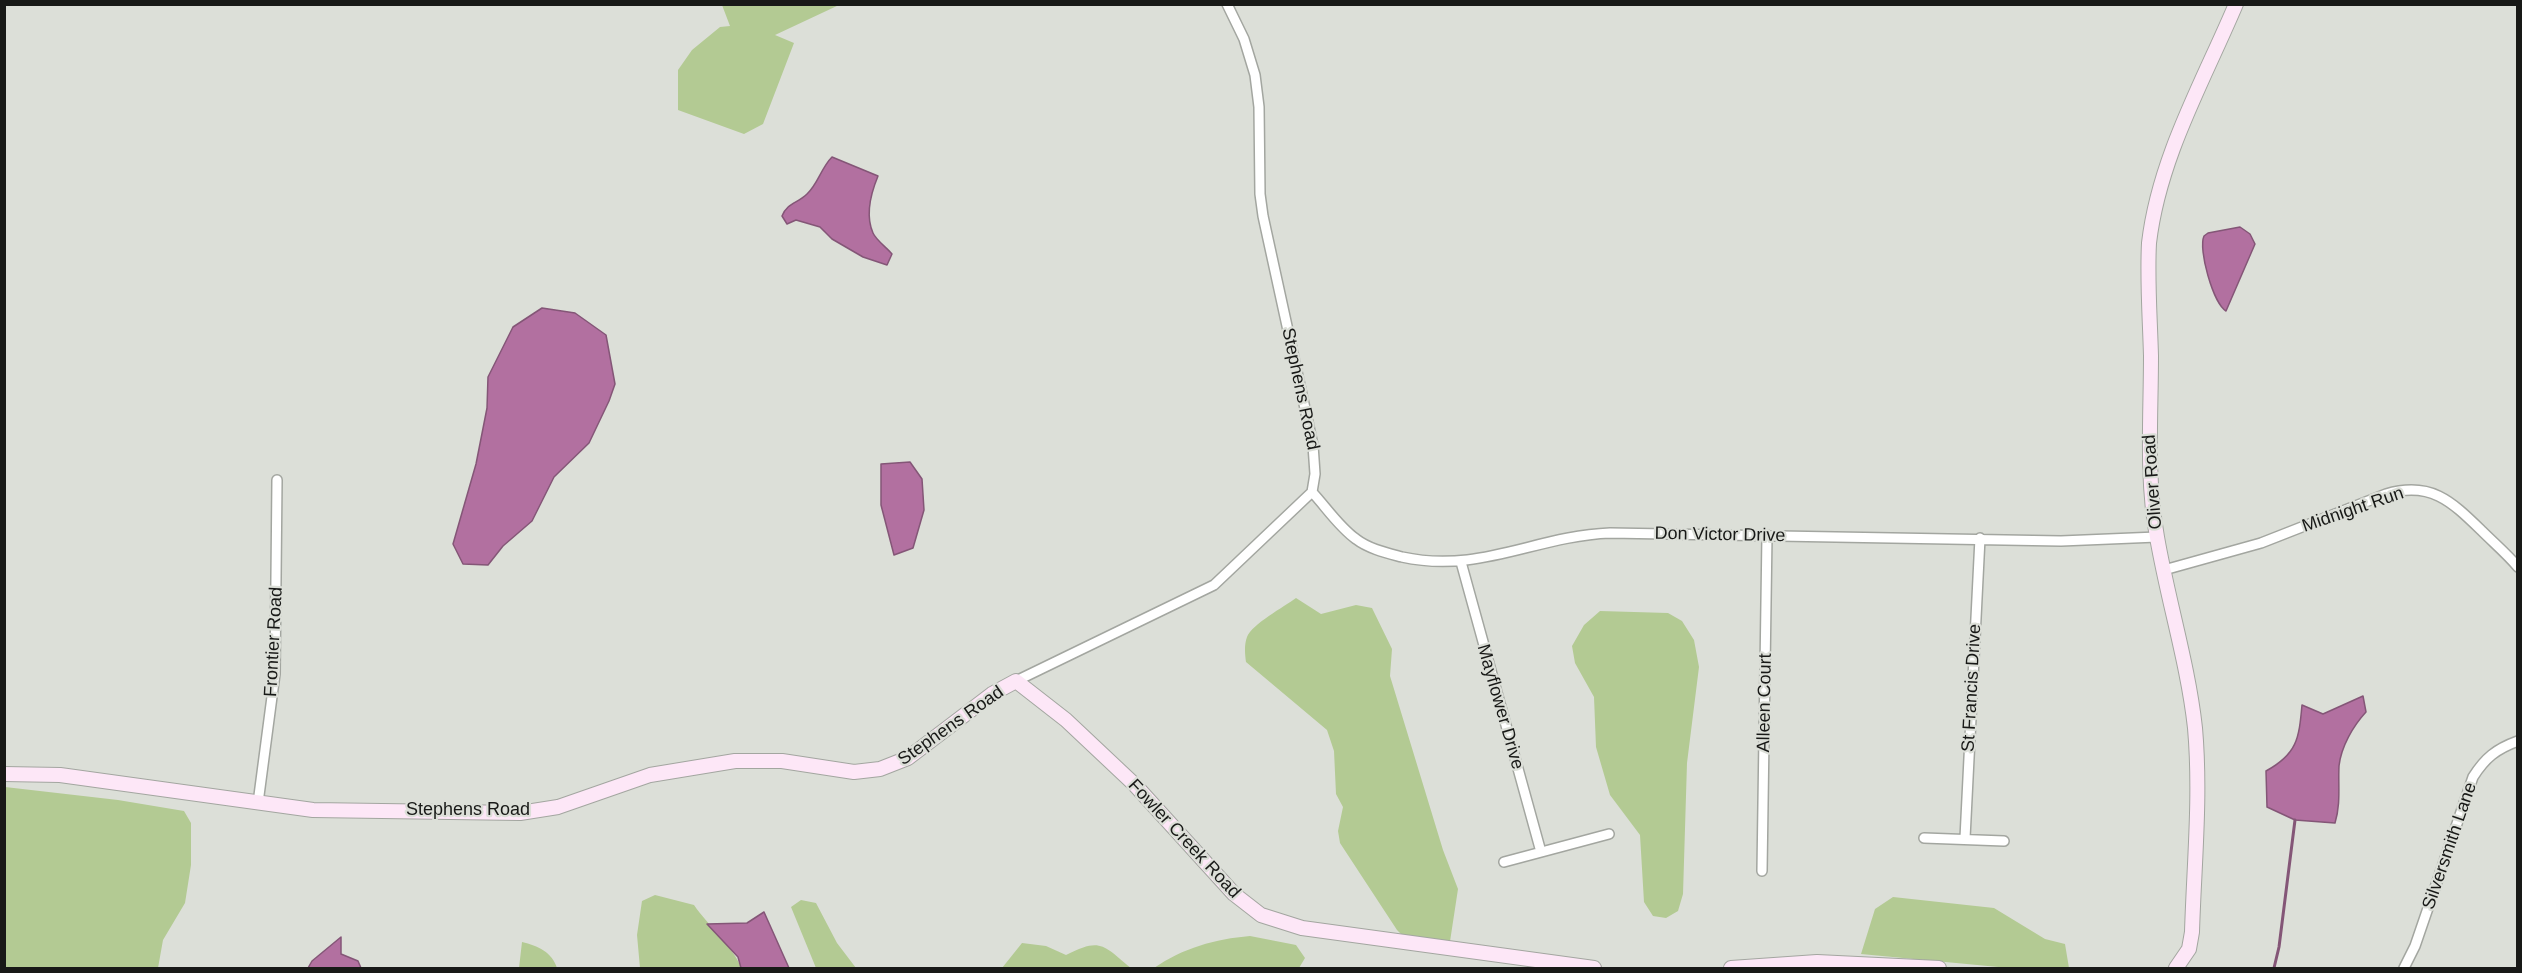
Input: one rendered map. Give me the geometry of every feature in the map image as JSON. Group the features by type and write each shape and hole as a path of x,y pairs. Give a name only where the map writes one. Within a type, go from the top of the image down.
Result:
{"main road":[{"name":"Oliver Road","path":"2176,969 2189,949 2192,932 2197,784 2195,728 2182,648 2157,537 2149,455 2151,356 2148,267 2152,214 2159,188 2181,129 2236,4"},
{"name":"Stephens Road","path":"4,774 60,775 258,803 334,811 427,810 520,813 558,807 651,775 735,761 782,761 864,772 895,765 908,758 992,694 1016,681"},
{"name":"Fowler Creek Road","path":"1016,681 1066,720 1134,784 1234,894 1261,915 1302,928 1594,969"},
{"path":"1731,969 1817,962 1939,969"}],"street":[{"name":"Stephens Road","path":"1016,681 1214,585 1312,492 1315,474 1313,444 1262,205 1255,75 1244,39 1227,4"},
{"name":"Frontier Road","path":"258,803 275,674 277,480"},
{"name":"Midnight Run","path":"2164,570 2251,547 2386,494 2409,489 2427,491 2444,497 2517,567"},
{"name":"Don Victor Drive","path":"1312,492 1341,526 1356,539 1373,548 1411,559 1461,562 1502,555 1585,534 1980,538 2061,541 2157,537"},
{"name":"Alleen Court","path":"1762,871 1767,535"},
{"name":"St Francis Drive","path":"1965,838 1980,538"},
{"name":"Mayflower Drive","path":"1461,562 1541,852"},
{"name":"Silversmith Lane","path":"2404,969 2415,946 2473,777 2487,757 2517,741"},
{"path":"1504,862 1609,834"},
{"path":"1924,838 2004,841"}],"green space":[{"path":"722,5 839,5 775,35 794,43 763,124 744,134 678,110 678,70 692,50 720,27 730,26"},
{"path":"1296,598 1321,614 1356,605 1372,608 1392,649 1390,676 1443,850 1458,889 1449,948 1410,943 1397,930 1340,843 1338,831 1343,807 1336,794 1334,751 1327,730 1246,662 1245,643 1250,632"},
{"path":"1600,611 1668,613 1682,621 1694,640 1699,667 1687,763 1683,894 1678,911 1666,918 1653,916 1644,902 1640,835 1610,795 1596,747 1594,697 1575,663 1572,646 1584,625"},
{"path":"5,787 118,800 184,811 191,823 191,865 185,903 163,940 158,968 5,968"},
{"path":"655,895 694,905 733,953 741,968 640,968 637,935 642,901"},
{"path":"1893,897 1994,908 2045,939 2065,944 2069,968 2009,968 1861,954 1875,909"},
{"path":"801,900 816,903 837,943 856,968 816,968 791,907"},
{"path":"1250,936 1296,945 1305,958 1299,968 1154,968 1176,955 1200,946 1224,939"},
{"path":"522,942 544,950 555,962 557,968 519,968"},
{"path":"1022,943 1046,946 1066,955 1087,946 1101,946 1131,968 1002,968"}],"shaded area":[{"path":"832,157 878,176 871,197 869,219 874,236 892,254 887,265 863,257 832,239 820,227 796,220 787,224 782,216 787,208 811,190"},
{"path":"2240,227 2250,234 2255,244 2226,311 2216,298 2208,275 2203,252 2204,236 2208,233"},
{"path":"542,308 575,313 606,335 615,384 589,443 554,477 532,521 503,546 488,565 463,564 453,544 476,464 487,408 488,377 513,327"},
{"path":"910,462 922,479 924,510 913,548 894,555 881,505 881,464"},
{"path":"2363,696 2366,712 2348,737 2340,759 2339,801 2335,823 2295,820 2267,807 2266,771 2290,752 2297,736 2302,705 2323,714"},
{"path":"764,912 789,968 741,968 738,957 707,924 747,923"},
{"path":"341,937 341,954 358,961 361,968 308,968 312,961"}],"waterway":[{"path":"2274,968 2279,947 2295,820"}]}
